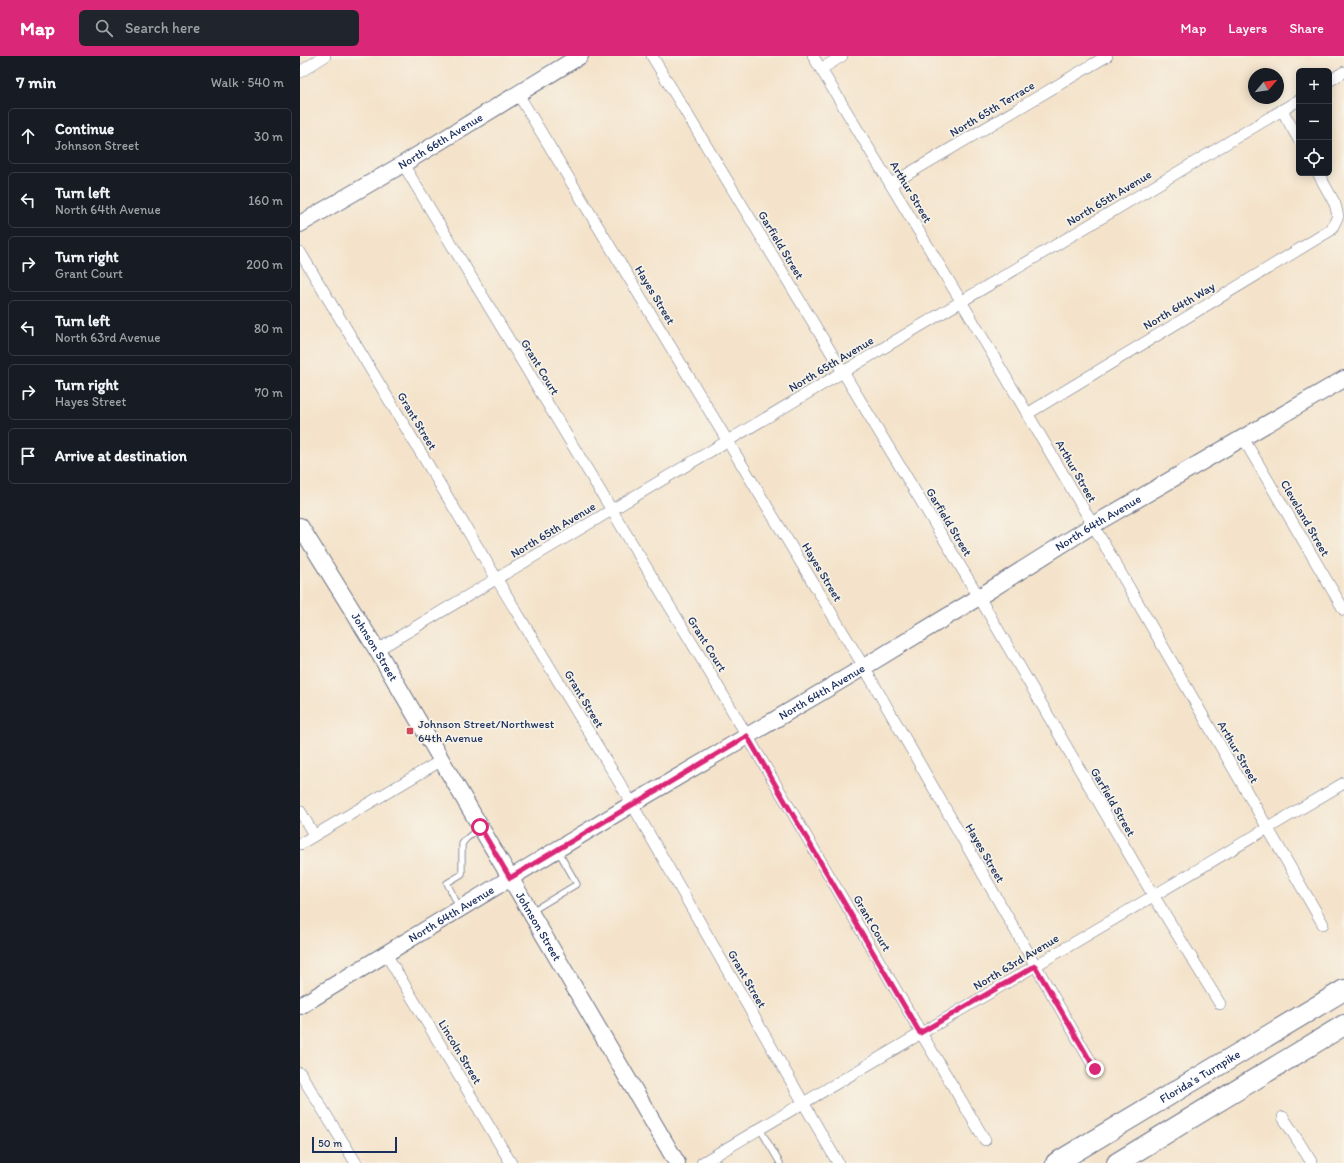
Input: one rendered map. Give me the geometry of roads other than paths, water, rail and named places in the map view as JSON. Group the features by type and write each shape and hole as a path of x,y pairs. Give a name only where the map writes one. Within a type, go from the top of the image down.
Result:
{"highway":[{"name":"Florida's Turnpike","path":"1056,1163 1344,990"},
{"path":"1117,1163 1344,1025"}],"street":[{"path":"300,72 325,56"},
{"name":"North 66th Avenue","path":"300,224 403,164 580,56"},
{"name":"Garfield Street","path":"652,56 979,597 1153,895 1220,1004"},
{"name":"Arthur Street","path":"813,56 961,301 1093,525 1266,828 1323,924"},
{"path":"821,69 842,56"},
{"name":"North 65th Terrace","path":"891,184 1107,56"},
{"path":"1332,79 1344,72"},
{"name":"Hayes Street","path":"518,94 864,667 1095,1069"},
{"name":"North 65th Avenue","path":"377,650 1296,102"},
{"path":"1282,110 1296,135"},
{"name":"Grant Court","path":"403,164 747,736 920,1033 985,1140"},
{"name":"North 64th Way","path":"1027,414 1331,230 1338,216 1335,204 1320,176"},
{"name":"Grant Street","path":"300,252 632,804 838,1163"},
{"name":"North 64th Avenue","path":"300,1006 557,849 864,667 1093,525 1344,379"},
{"name":"Cleveland Street","path":"1243,438 1344,610"},
{"name":"Johnson Street","path":"300,526 377,650 677,1163"},
{"path":"300,844 442,760"},
{"name":"North 63rd Avenue","path":"702,1163 1344,783"},
{"path":"300,811 314,835"},
{"name":"Lincoln Street","path":"386,954 511,1163"},
{"path":"300,1073 356,1163"},
{"path":"1283,1116 1312,1163"}],"lane":[{"path":"460,908 447,883 462,874 462,844 480,827"},
{"path":"530,913 577,884 557,849"},
{"path":"760,1129 780,1163"}],"place":[{"name":"Johnson Street/Northwest 64th Avenue","path":"410,731"}]}
